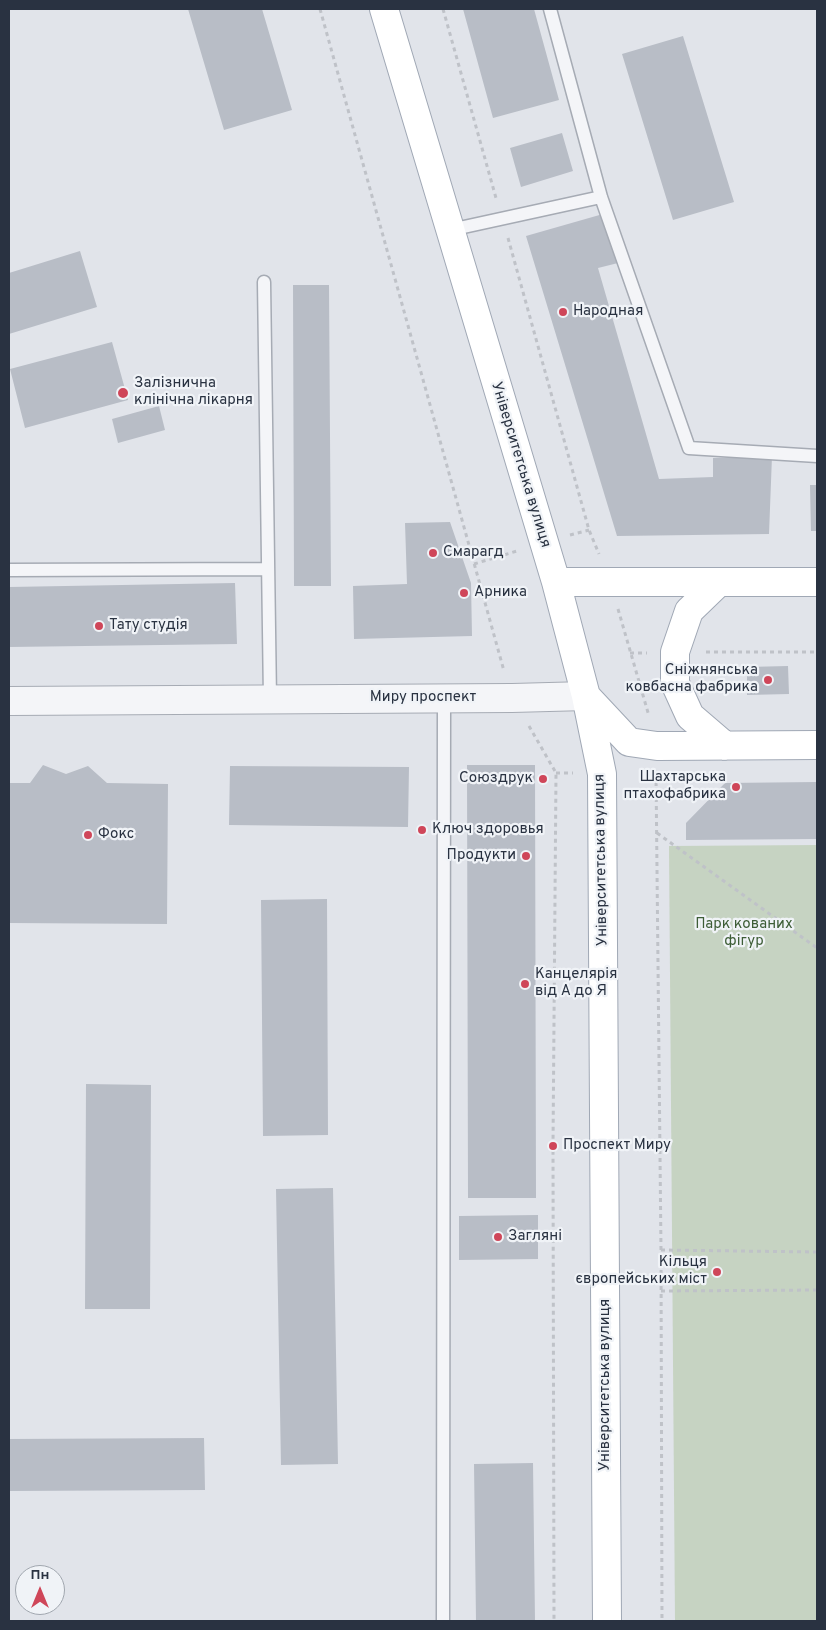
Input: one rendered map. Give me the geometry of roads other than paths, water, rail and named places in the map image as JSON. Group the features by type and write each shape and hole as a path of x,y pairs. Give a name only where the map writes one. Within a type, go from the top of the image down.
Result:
{"main road":[{"name":"Університетська вулиця","path":"384,9 556,582 586,696 602,774 607,1621"},
{"path":"556,582 817,582"},
{"path":"718,583 689,611 675,652 675,683 690,716 724,746"},
{"path":"586,696 629,742 657,746 817,745"}],"street":[{"name":"Миру проспект","path":"9,701 586,696"}],"lane":[{"path":"550,9 601,197 689,448 817,456"},
{"path":"450,230 601,197"},
{"path":"264,282 270,699"},
{"path":"9,570 267,569"},
{"path":"443,1621 444,698"}],"place":[{"name":"Народная","path":"563,312"},
{"name":"Залізнична клінічна лікарня","path":"123,393"},
{"name":"Смарагд","path":"433,553"},
{"name":"Арника","path":"464,593"},
{"name":"Тату студія","path":"99,626"},
{"name":"Сніжнянська ковбасна фабрика","path":"768,680"},
{"name":"Союздрук","path":"543,779"},
{"name":"Шахтарська птахофабрика","path":"736,787"},
{"name":"Ключ здоровья","path":"422,830"},
{"name":"Фокс","path":"88,835"},
{"name":"Продукти","path":"526,856"},
{"name":"Канцелярія від А до Я","path":"525,984"},
{"name":"Проспект Миру","path":"553,1146"},
{"name":"Загляні","path":"498,1237"},
{"name":"Кільця європейських міст","path":"717,1272"}],"park label":[{"name":"Парк кованих фігур","path":"744,934"}]}
